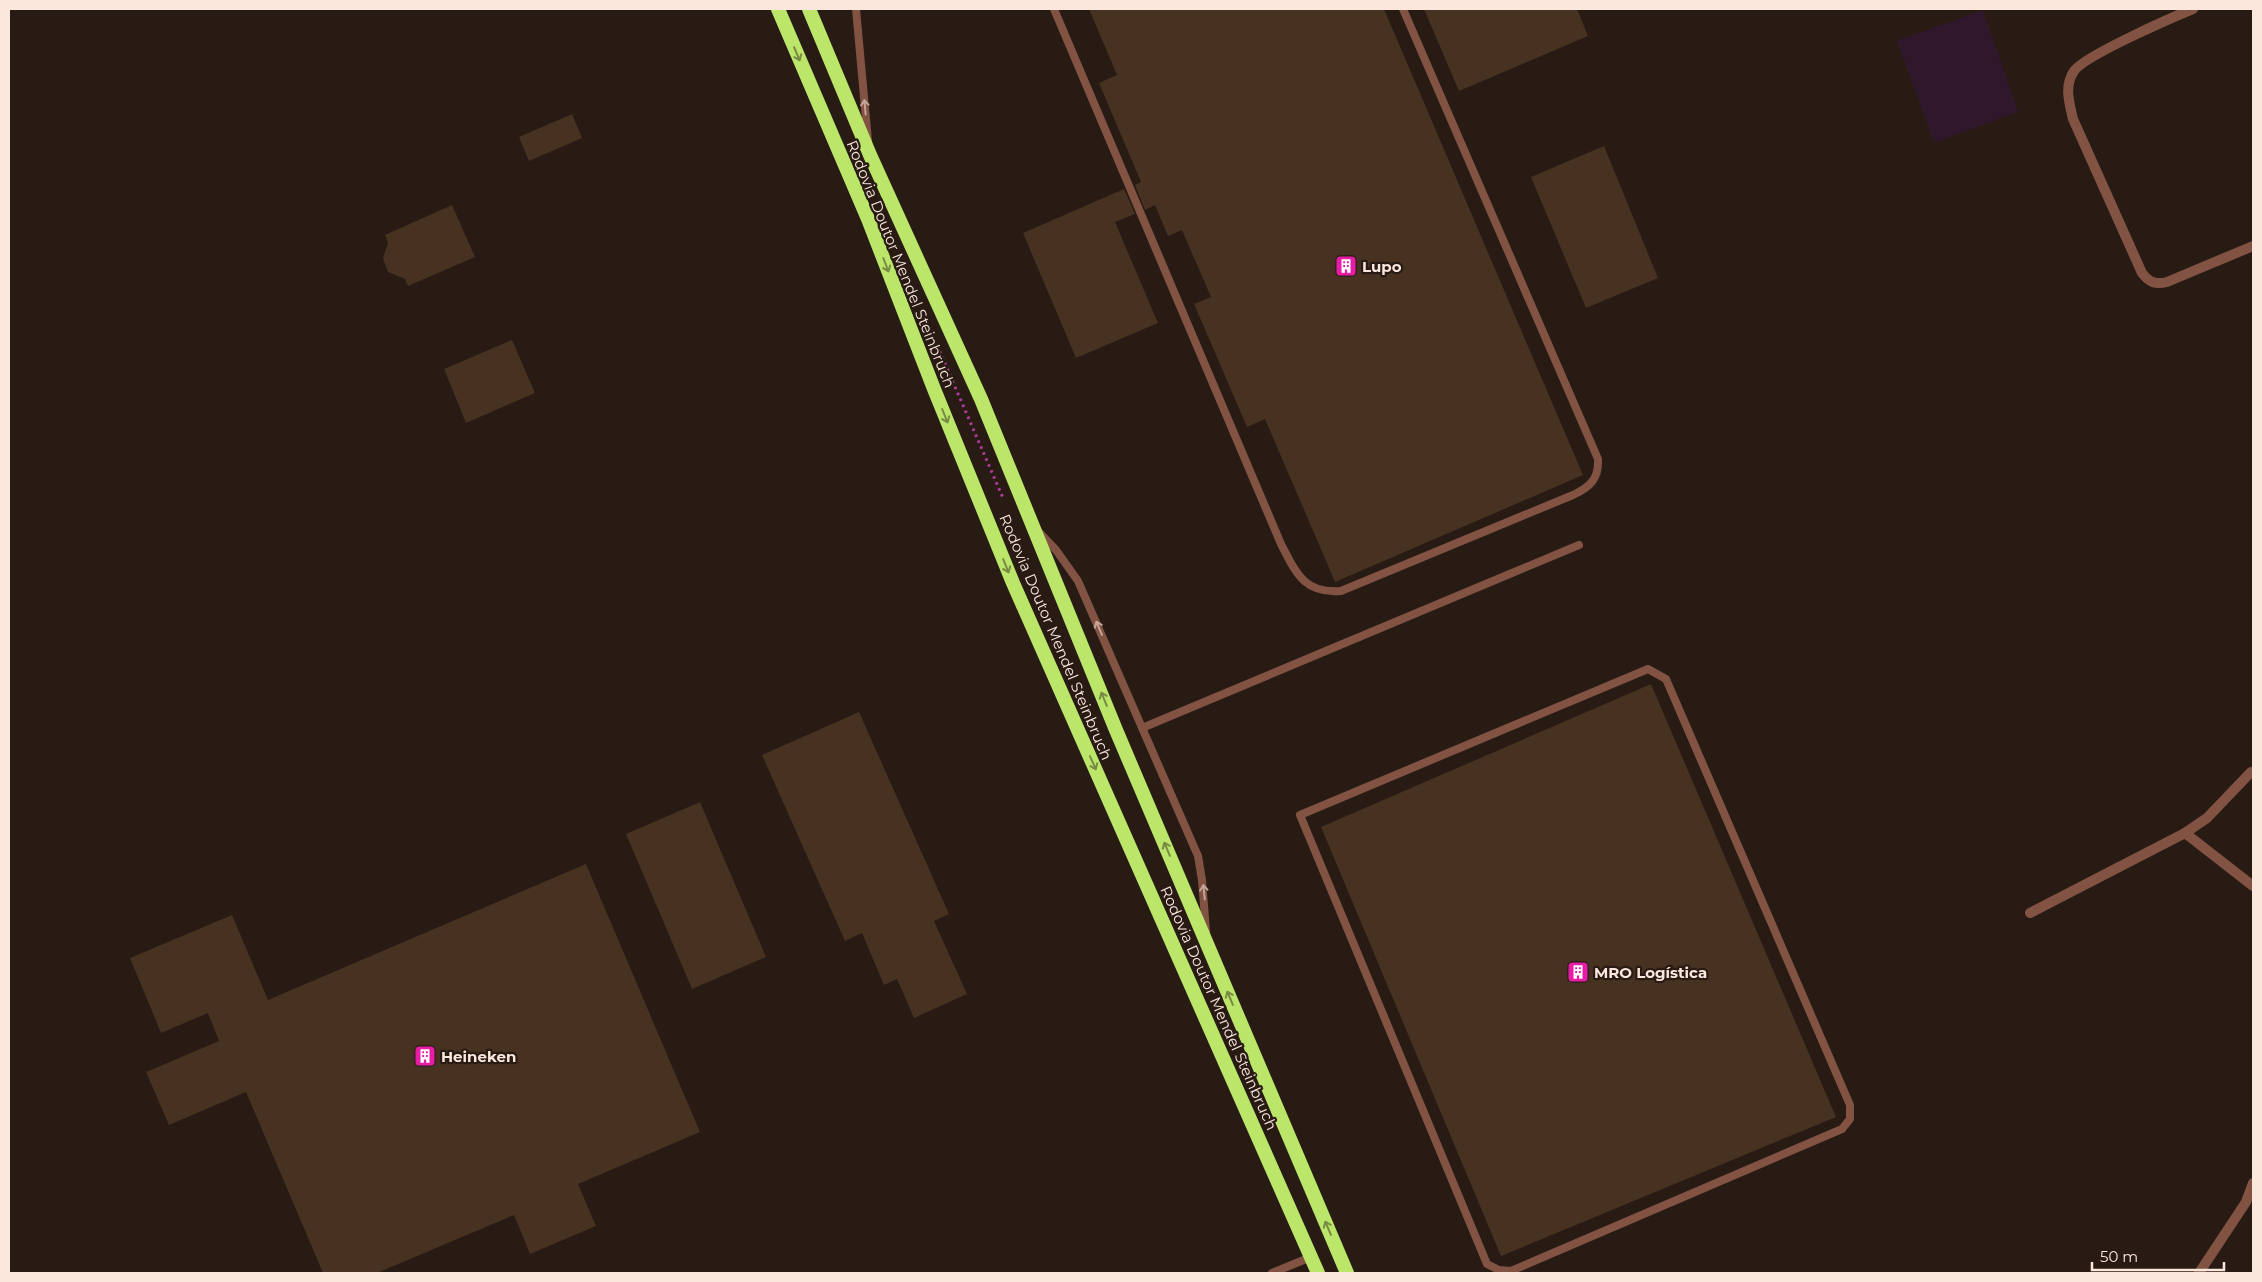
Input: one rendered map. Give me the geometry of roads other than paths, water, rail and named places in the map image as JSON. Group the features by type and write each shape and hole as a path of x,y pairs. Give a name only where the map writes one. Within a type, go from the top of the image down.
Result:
{"highway":[{"name":"Rodovia Doutor Mendel Steinbruch","path":"778,9 868,219 934,389 1013,583 1318,1273"},
{"name":"Rodovia Doutor Mendel Steinbruch","path":"809,9 870,155 981,399 1116,730 1348,1273"}],"street":[{"path":"2193,9 2086,60 2075,69 2068,83 2073,119 2142,273 2150,282 2156,284 2167,282 2253,246"},
{"path":"2030,913 2185,833 2213,814 2251,772"},
{"path":"2185,833 2253,886"},
{"path":"2199,1273 2246,1202 2253,1182"}],"lane":[{"path":"856,9 870,155"},
{"path":"1054,9 1282,544 1300,577 1312,588 1332,592 1341,591 1573,495 1592,483 1598,468 1598,459 1404,9"},
{"path":"1034,527 1056,550 1078,581 1198,856 1205,902 1206,940"},
{"path":"1142,728 1579,545"},
{"path":"1648,669 1666,679 1850,1105 1850,1119 1842,1129 1510,1271 1499,1270 1487,1264 1300,815 1648,669"},
{"path":"1272,1273 1311,1257"}],"place":[{"name":"Lupo","path":"1346,266"},
{"name":"MRO Logística","path":"1578,972"},
{"name":"Heineken","path":"425,1056"}]}
